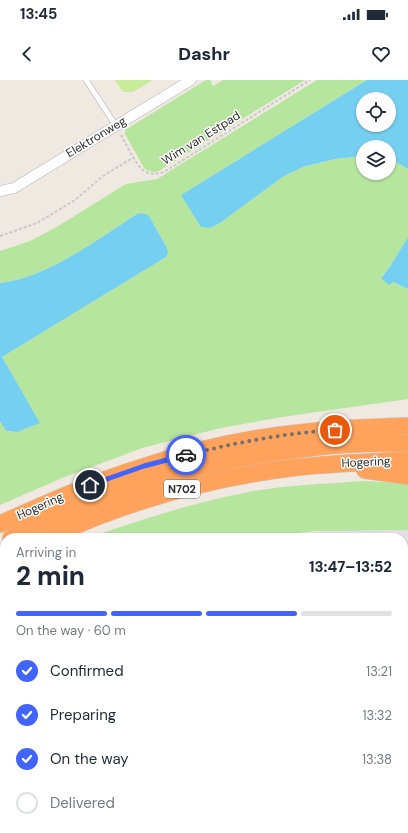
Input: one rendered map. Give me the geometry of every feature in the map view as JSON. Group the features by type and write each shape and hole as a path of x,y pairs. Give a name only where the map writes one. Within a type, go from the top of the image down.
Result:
{"highway":[{"path":"362,428 408,418"},
{"name":"Hogering","path":"0,524 66,494 102,480 183,455 265,438 308,432 408,426"},
{"path":"23,533 103,497 142,483 248,457 318,447 408,443"},
{"name":"Hogering","path":"60,533 149,498 200,485 257,474 323,465 408,460"},
{"name":"N702","path":"323,465 408,476"}],"street":[{"name":"Elektronweg","path":"0,191 14,188 191,80"}],"lane":[{"path":"86,80 116,126"}],"path":[{"name":"Wim van Estpad","path":"116,126 141,170 156,174 164,172 310,80"},
{"path":"0,236 37,223 75,200 103,176 134,157"}],"shaded area":[{"path":"408,521 408,533 311,533"}],"green space":[{"path":"115,80 153,80 133,92 123,92"},
{"path":"206,80 210,80 213,86 223,80 305,80 159,171 153,172 144,168 125,134 125,130"},
{"path":"317,80 367,80 181,195 210,228 220,223 284,176 303,167 335,159 356,157 356,180 396,180 396,162 408,169 408,237 391,265 381,277 408,289 408,399 282,417 221,428 142,448 62,478 0,505 0,421 6,431 10,432 23,430 40,423 2,357 166,257 168,252 149,216 140,213 89,246 54,266 18,280 0,283 0,251 30,241 55,228 126,184 157,179"},
{"path":"362,481 408,483 408,530 317,531 298,533 103,533 168,512 229,496 305,485"}],"water":[{"path":"367,80 408,80 408,169 396,162 396,140 356,140 356,157 335,159 303,167 284,176 220,223 210,228 201,227 181,195"},
{"path":"140,213 149,216 167,248 168,253 166,257 2,357 40,423 17,432 6,431 0,421 0,283 18,280 54,266 89,246"},
{"path":"408,237 408,289 393,282 389,285 381,278 391,265"}],"way so far":[{"path":"186,455 225,445 265,438 335,430"}],"route":[{"path":"90,485 144,466 186,455"}]}
